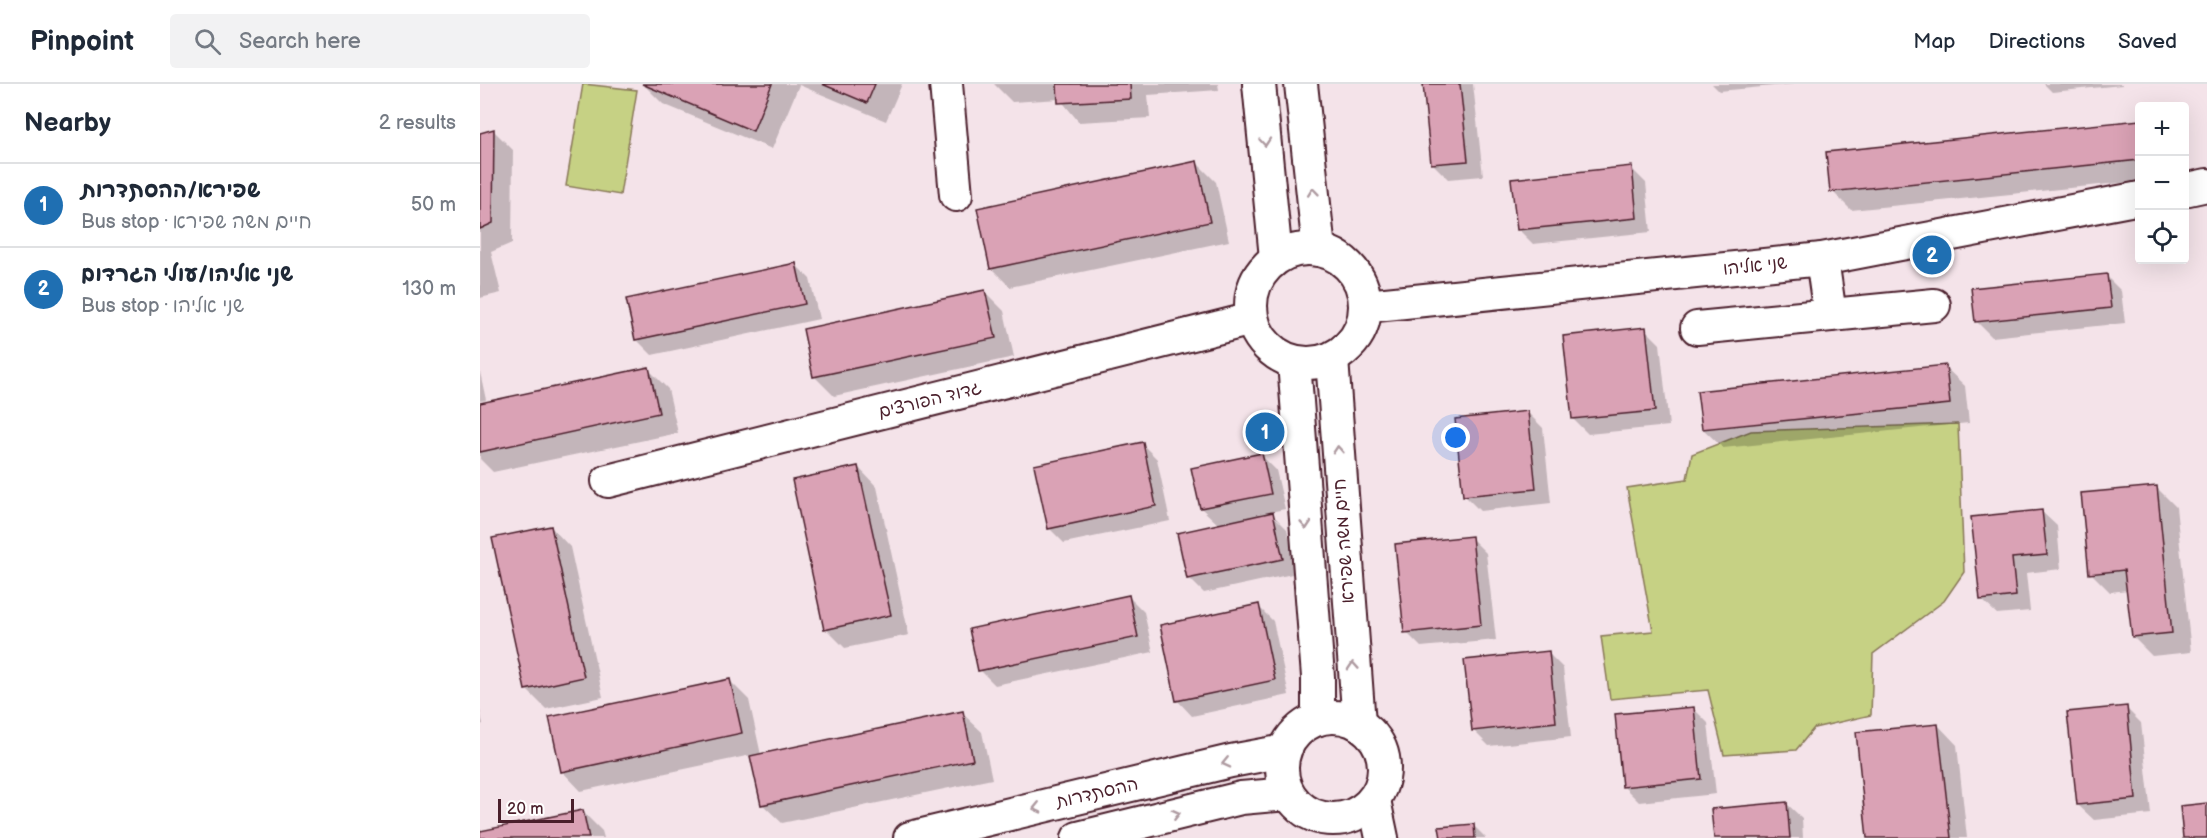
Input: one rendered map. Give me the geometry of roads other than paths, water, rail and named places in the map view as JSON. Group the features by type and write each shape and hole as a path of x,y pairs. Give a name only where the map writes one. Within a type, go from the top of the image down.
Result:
{"street":[{"path":"946,84 956,195"},
{"path":"1259,84 1276,258"},
{"path":"1301,84 1318,250"},
{"path":"2189,189 2207,185"},
{"name":"שני אליהו","path":"1366,306 1822,259 2135,199"},
{"path":"1296,250 1318,250 1334,255 1347,264 1357,276 1366,306 1364,322 1357,337 1346,350 1332,359 1319,363 1294,362 1267,347 1252,320 1250,302 1254,285 1263,270 1276,258 1296,250"},
{"path":"1822,259 1830,315"},
{"path":"1697,328 1934,305"},
{"name":"גדוד הפורצים","path":"608,482 1252,320"},
{"name":"חיים משה שפירא","path":"1332,359 1359,724"},
{"name":"חיים משה שפירא","path":"1294,362 1318,677 1317,719"},
{"path":"1338,718 1359,724 1372,735 1381,750 1384,767 1381,784 1374,800 1334,829 1300,807 1288,794 1283,780 1284,751 1292,737 1303,726 1317,719 1338,718"},
{"name":"ההסתדרות","path":"910,838 1231,761 1284,751"},
{"path":"1078,838 1241,798 1288,794"},
{"path":"1374,800 1382,838"}],"place":[{"name":"שני אליהו/עולי הגרדום","path":"1932,255"},
{"name":"שפירא/ההסתדרות","path":"1265,432"}]}
